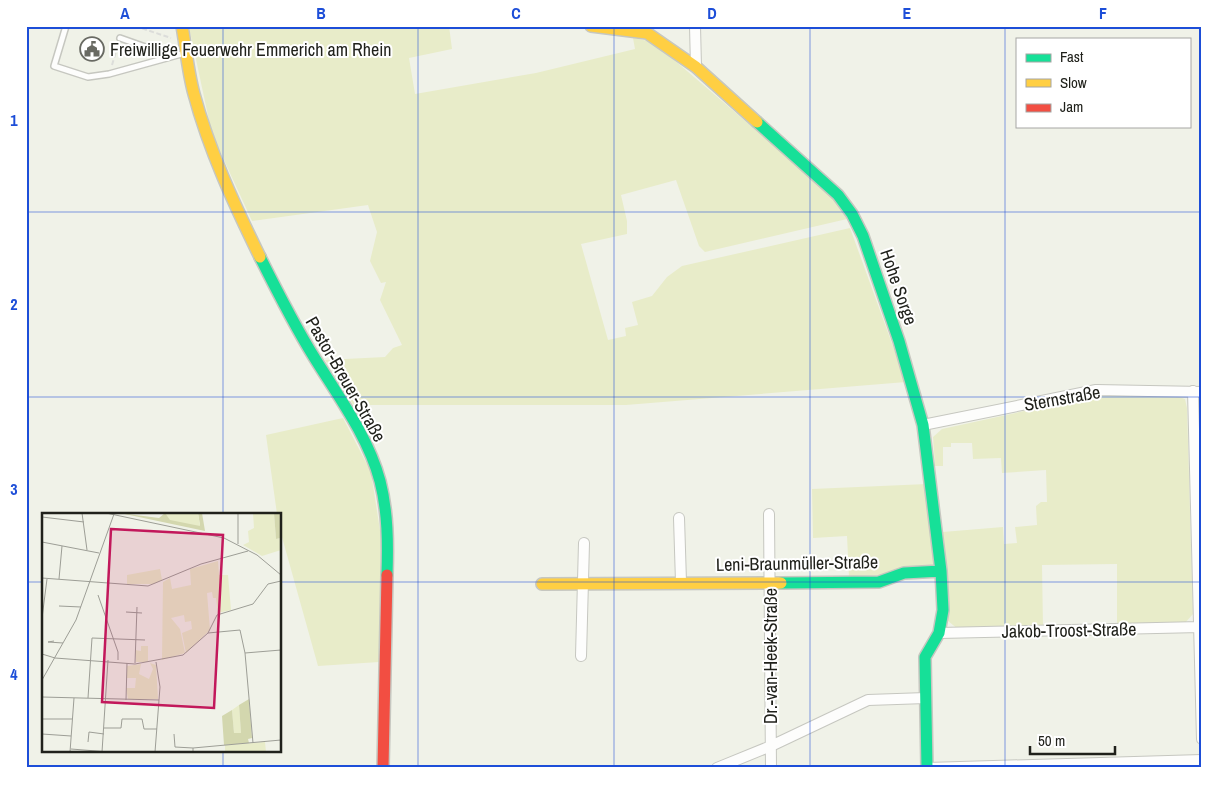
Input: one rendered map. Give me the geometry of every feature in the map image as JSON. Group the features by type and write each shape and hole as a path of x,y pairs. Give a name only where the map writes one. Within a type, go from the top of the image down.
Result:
{"street":[{"name":"Pastor-Breuer-Straße","path":"182,26 196,102 209,144 264,265 312,357 348,413 378,474 386,509 388,542 384,768"},
{"name":"Hohe Sorge","path":"591,26 647,33 696,67 838,195 852,214 862,236 900,341 923,425 942,571 943,610 938,633 926,657 927,768"},
{"path":"695,26 696,67"},
{"name":"Sternstraße","path":"923,425 1096,390 1197,391"},
{"path":"1197,391 1202,739"},
{"name":"Dr.-van-Heek-Straße","path":"769,514 771,768"},
{"path":"679,518 681,582"},
{"path":"580,656 581,584 584,543"},
{"name":"Leni-Braunmüller-Straße","path":"542,584 879,582 904,573 942,571"},
{"name":"Jakob-Troost-Straße","path":"938,633 1200,627"},
{"path":"717,768 771,746 868,700 926,698"},
{"path":"927,768 1202,760"}],"lane":[{"path":"66,26 54,66 88,77 109,74 188,53"},
{"path":"120,38 172,56"}],"path":[{"path":"135,26 185,40"},
{"path":"109,74 120,38"}],"green space":[{"path":"449,26 452,49 409,58 415,94 536,73 635,49 633,38 648,41 673,59 827,191 842,209 847,219 705,252 699,246 676,180 621,195 627,221 627,234 581,244 608,340 626,336 625,328 638,325 632,302 652,296 667,277 682,266 850,228 906,382 626,405 353,405 325,360 385,357 393,348 402,345 380,300 386,282 381,283 370,261 377,232 368,205 252,221 212,134 189,27"},
{"path":"1098,395 1176,396 1185,399 1187,408 1193,614 1185,623 1117,625 1117,564 1042,565 1043,628 959,630 947,620 943,532 1003,527 1004,544 1017,543 1015,527 1037,525 1036,506 1041,502 1047,502 1046,470 1002,473 1001,458 973,459 972,443 951,443 951,447 943,447 943,466 935,466 933,437 942,429"},
{"path":"343,418 371,472 381,537 379,662 318,666 281,534 281,513 277,513 266,435"},
{"path":"927,484 934,565 879,575 849,577 847,536 813,538 812,489"}],"traffic: fast":[{"path":"757,122 838,195 852,214 863,236 899,341 923,425 941,571 943,610 939,633 925,657 927,768"},
{"path":"260,257 300,333 360,432 375,464 383,493 386,516 387,575"},
{"path":"781,583 879,582 904,573 941,571"}],"traffic: slow":[{"path":"182,26 192,86 207,136 232,197 260,257"},
{"path":"591,26 647,33 696,67 757,122"},
{"path":"542,584 781,583"}],"traffic: jam":[{"path":"383,768 387,575"}],"place":[{"name":"Freiwillige Feuerwehr Emmerich am Rhein","path":"92,49"}]}
